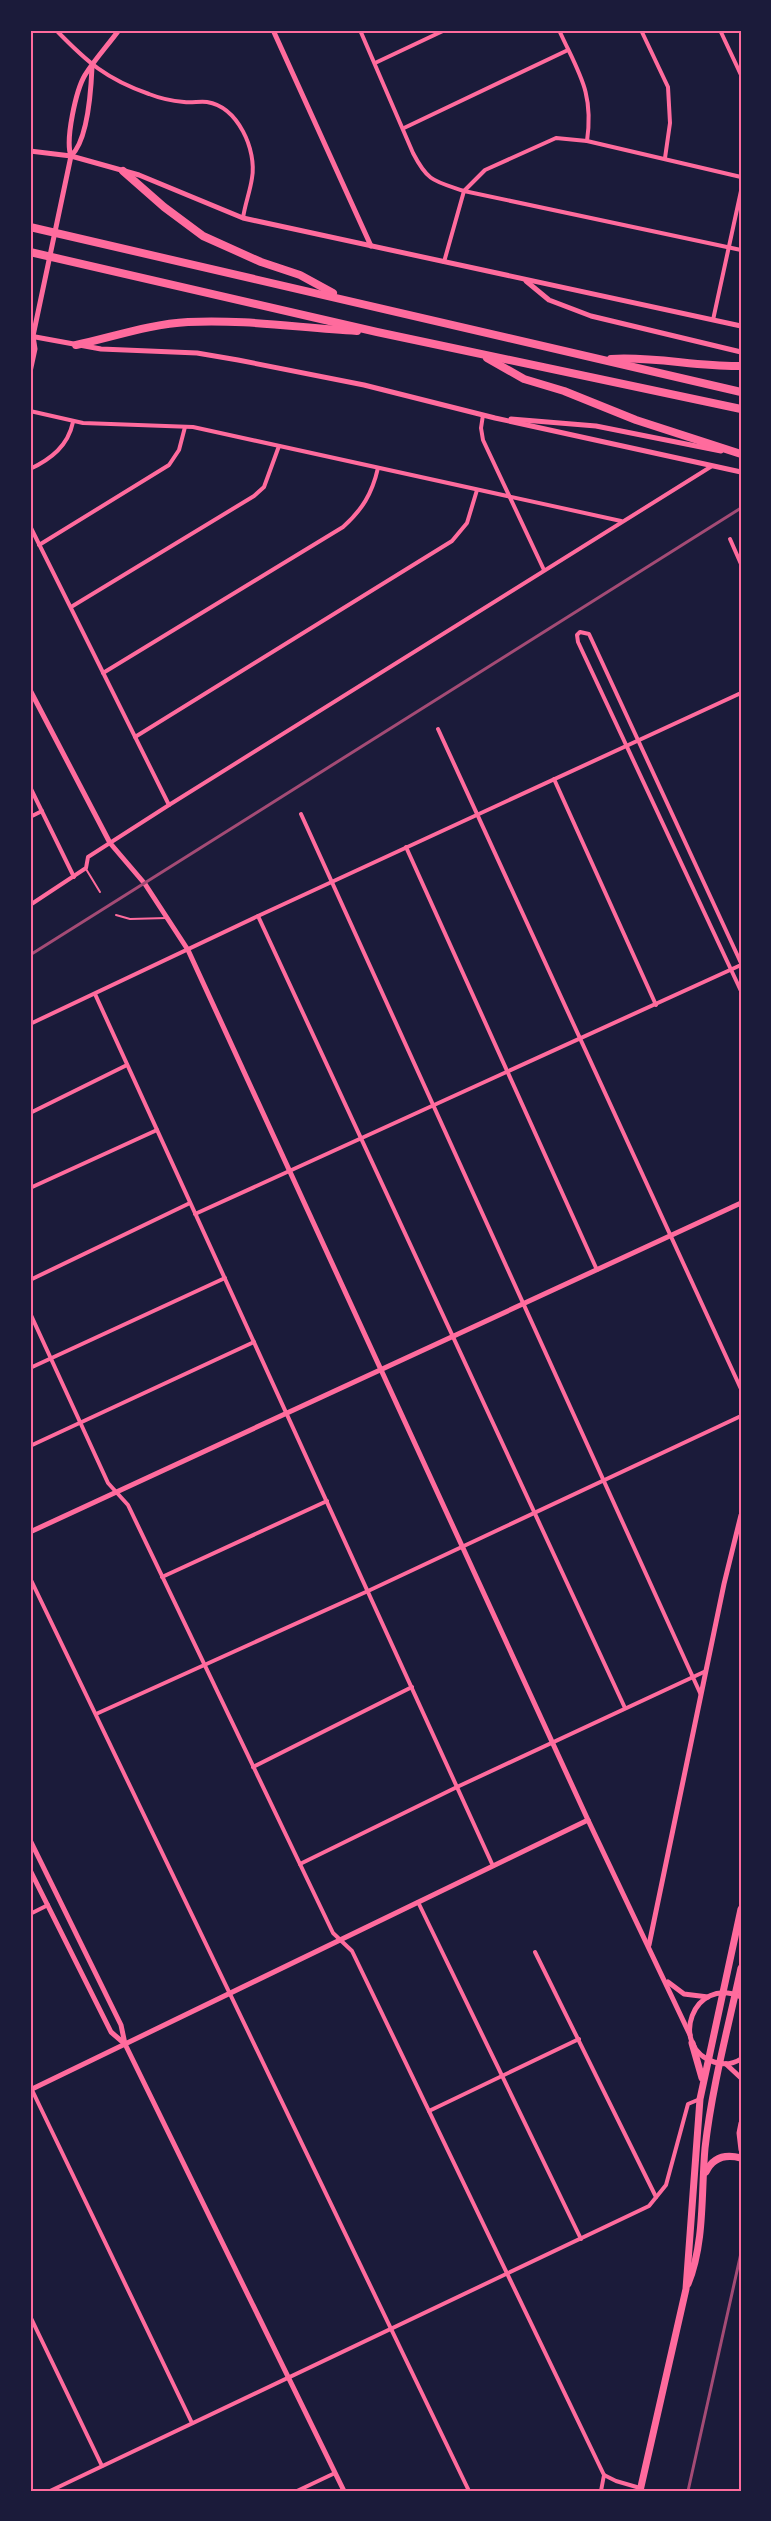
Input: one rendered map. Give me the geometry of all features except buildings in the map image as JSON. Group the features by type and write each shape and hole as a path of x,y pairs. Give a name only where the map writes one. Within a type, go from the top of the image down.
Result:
{"highway":[{"path":"123,171 164,207 203,236 261,262 300,275 343,298"},
{"path":"30,227 741,392"},
{"path":"30,252 377,332 741,410"},
{"path":"76,345 132,331 187,322 268,324 377,332"},
{"path":"481,355 524,379 564,391 636,420 741,454"},
{"path":"600,360 638,357 709,366 741,366"},
{"path":"641,2490 686,2289 700,2099 741,1909"},
{"path":"686,2289 692,2274 699,2232 711,2106 738,1996 741,1968"},
{"path":"692,2043 703,2087"},
{"path":"704,2177 707,2168 722,2156 741,2158"}],"street":[{"path":"56,30 92,66 110,78 150,94 182,102 207,102 225,109 230,114 245,138 251,160 252,178 243,218"},
{"path":"30,372 35,349 31,337 70,156 67,146 80,89 84,76 119,30"},
{"path":"195,30 231,30"},
{"path":"273,30 371,246"},
{"path":"360,30 422,169 432,181 464,191 741,250"},
{"path":"559,30 590,102 587,141"},
{"path":"641,30 668,87 670,123 665,158"},
{"path":"720,30 741,75"},
{"path":"375,63 442,31"},
{"path":"404,128 568,50"},
{"path":"70,156 79,148 92,90 92,66"},
{"path":"444,262 464,191 485,170 556,138 587,141 741,177"},
{"path":"30,151 70,156 123,171 181,191 243,218 741,326"},
{"path":"713,320 741,191"},
{"path":"523,279 549,300 591,316 741,352"},
{"path":"31,337 101,349 207,355 363,385 495,418 741,472"},
{"path":"30,411 73,422 185,427 622,522"},
{"path":"483,415 483,440 544,570"},
{"path":"495,418 596,426 731,452"},
{"path":"30,469 56,453 67,440 73,422"},
{"path":"39,544 170,465 179,450 185,427"},
{"path":"71,607 254,496 264,487 279,446"},
{"path":"30,905 86,868 88,857 169,804 713,466"},
{"path":"103,673 343,527 360,512 370,496 378,468"},
{"path":"135,737 452,541 467,523 477,490"},
{"path":"30,526 169,804"},
{"path":"730,539 741,564"},
{"path":"195,1214 656,1005 731,970 741,964 589,634 580,632 577,635 578,642 626,746 731,970 741,991"},
{"path":"30,690 110,843 145,884 188,951 588,1820 665,1979 692,2043 708,2060 723,2064 741,2078"},
{"path":"30,1024 741,693"},
{"path":"438,729 741,1389"},
{"path":"554,779 656,1005"},
{"path":"30,788 74,877"},
{"path":"30,817 42,811"},
{"path":"301,814 701,1696"},
{"path":"406,847 598,1271"},
{"path":"258,916 625,1708"},
{"path":"95,994 493,1866"},
{"path":"30,1113 127,1065"},
{"path":"30,1188 157,1130"},
{"path":"30,1280 190,1203"},
{"path":"30,1532 672,1237 741,1203"},
{"path":"30,1368 225,1278"},
{"path":"30,1313 108,1483 128,1504 333,1933 352,1951 604,2475 601,2491"},
{"path":"30,1446 254,1342"},
{"path":"96,1714 368,1591 741,1416"},
{"path":"162,1577 327,1501"},
{"path":"649,1946 706,1670 741,1515"},
{"path":"30,1578 469,2491"},
{"path":"300,1864 706,1670"},
{"path":"253,1767 411,1687"},
{"path":"192,2423 31,2090 588,1820"},
{"path":"30,1840 121,2025 125,2044 344,2491"},
{"path":"30,1870 111,2032 125,2044"},
{"path":"418,1902 581,2239"},
{"path":"30,1914 48,1905"},
{"path":"535,1952 657,2197"},
{"path":"665,1979 684,1994 708,1996 723,1993 738,1996"},
{"path":"690,2035 693,2012 708,1996"},
{"path":"429,2111 579,2039"},
{"path":"723,2064 741,2059"},
{"path":"50,2491 649,2206 666,2185 688,2104 700,2099"},
{"path":"741,2123 739,2133 741,2150"},
{"path":"30,2316 102,2466"},
{"path":"297,2491 335,2473"},
{"path":"604,2475 641,2490"}],"lane":[{"path":"86,868 100,892"},
{"path":"116,915 130,919 167,918"}],"railway":[{"path":"30,955 741,508"},
{"path":"688,2491 741,2253"}]}
